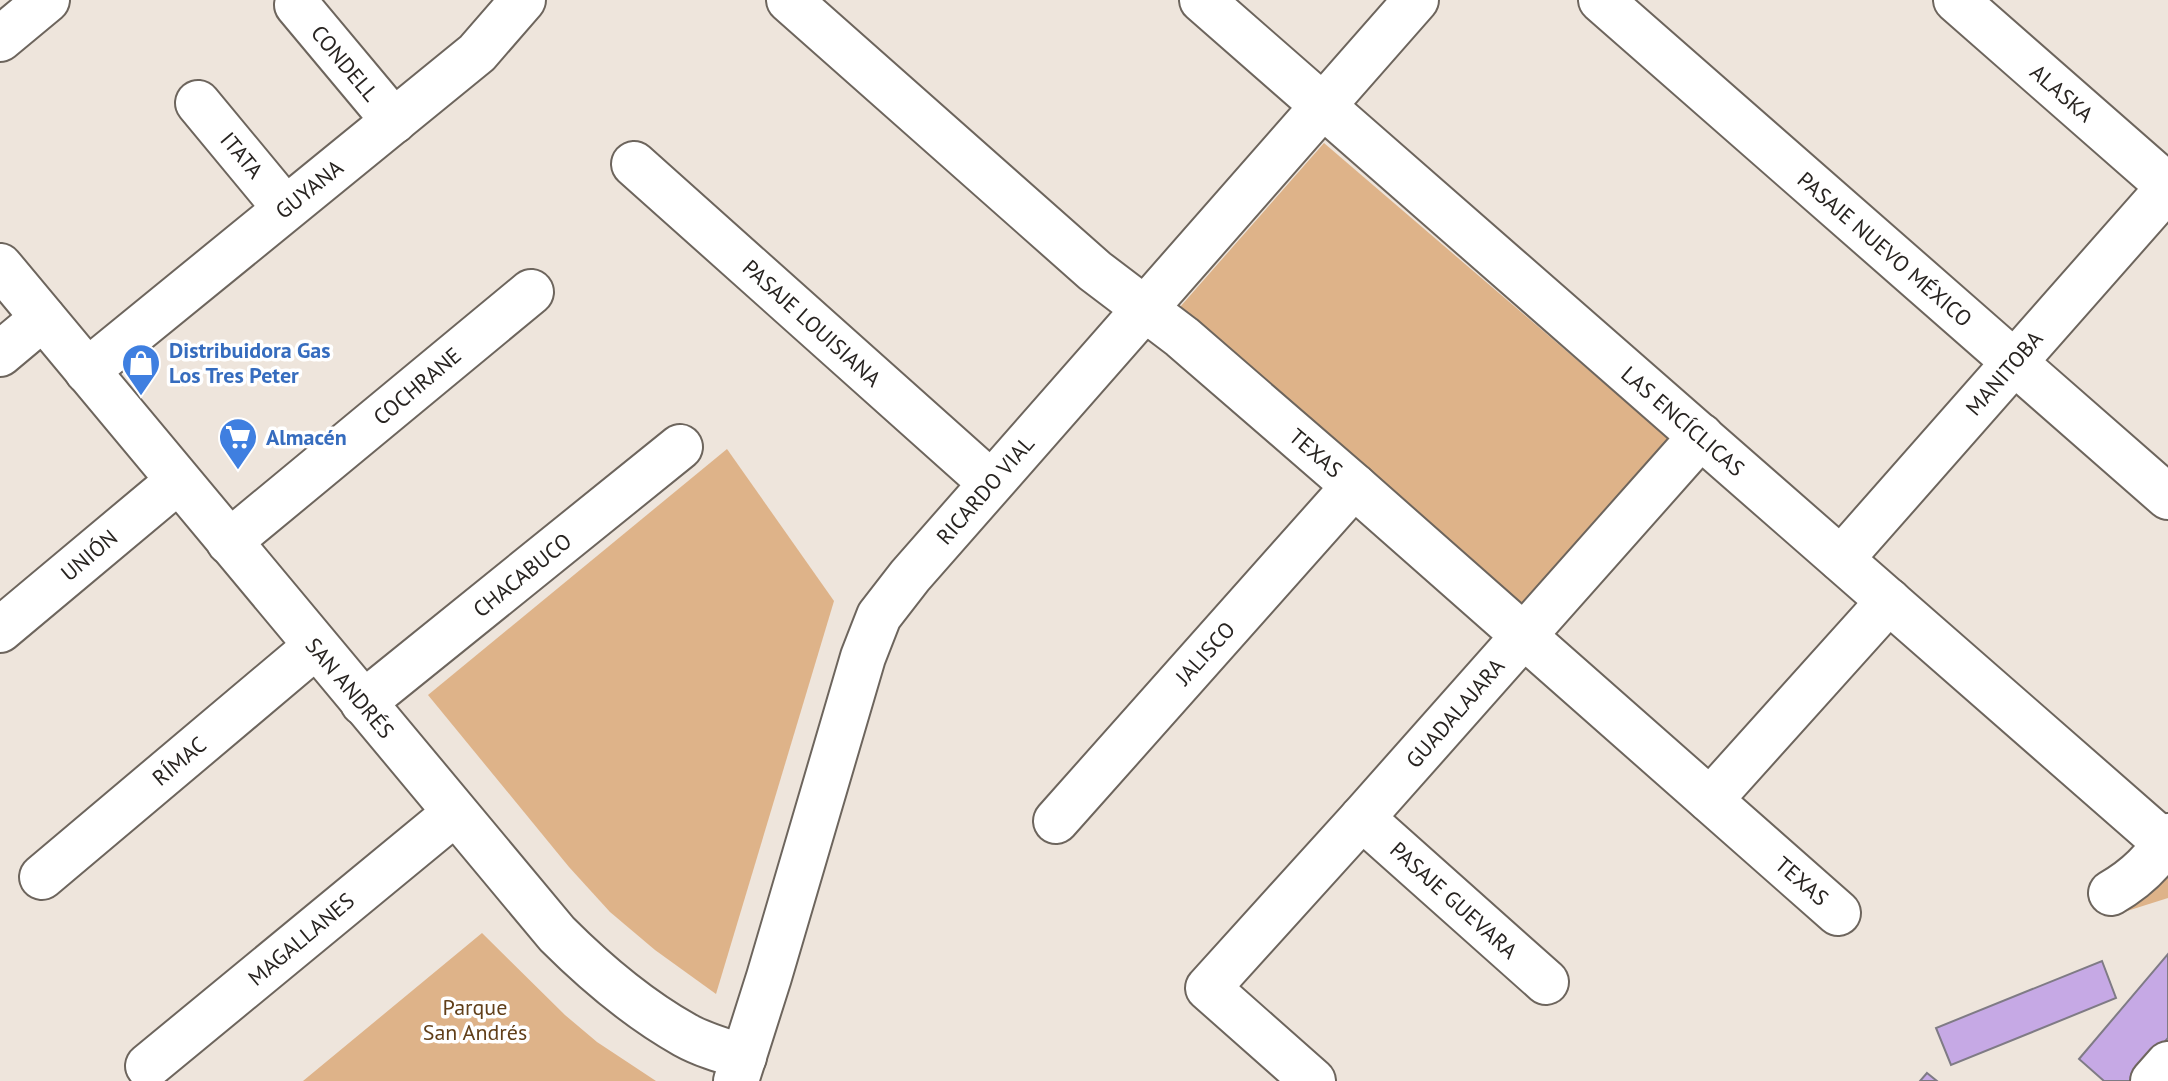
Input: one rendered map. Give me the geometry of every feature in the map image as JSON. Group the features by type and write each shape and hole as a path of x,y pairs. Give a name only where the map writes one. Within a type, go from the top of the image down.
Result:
{"street":[{"path":"0,39 47,0"},
{"name":"GUYANA","path":"87,371 477,53 523,0"},
{"name":"TEXAS","path":"789,0 1095,271 1194,347 1354,486 1838,913"},
{"name":"LAS ENCÍCLICAS","path":"1202,0 2166,840"},
{"name":"RICARDO VIAL","path":"740,1069 872,631 890,599 1416,0"},
{"name":"PASAJE NUEVO MÉXICO","path":"1601,0 2168,497"},
{"name":"ALASKA","path":"1956,0 2168,187"},
{"name":"CONDELL","path":"297,5 394,121"},
{"name":"ITATA","path":"198,103 285,208"},
{"name":"PASAJE LOUISIANA","path":"634,164 991,483"},
{"name":"MANITOBA","path":"1841,559 2168,187"},
{"name":"SAN ANDRÉS","path":"0,266 557,934 624,996 740,1069"},
{"name":"COCHRANE","path":"229,542 531,292"},
{"path":"0,354 43,318"},
{"name":"GUADALAJARA","path":"1313,1081 1208,988 1701,436"},
{"name":"CHACABUCO","path":"363,703 680,447"},
{"name":"UNIÓN","path":"0,630 178,481"},
{"name":"JALISCO","path":"1056,821 1354,486"},
{"path":"1710,800 1889,601"},
{"name":"RÍMAC","path":"42,877 316,646"},
{"name":"MAGALLANES","path":"148,1066 455,813"},
{"name":"PASAJE GUEVARA","path":"1362,818 1546,982"},
{"path":"2111,893 2134,879 2166,840"},
{"path":"2153,1081 2168,1064"}],"green space":[{"path":"1324,143 1676,445 1520,614 1173,315"},
{"path":"727,449 834,601 716,994 655,950 610,912 569,867 428,695"},
{"path":"2168,838 2168,898 2108,917 2097,889"},
{"name":"Parque San Andrés","path":"482,933 565,1015 597,1042 656,1081 303,1081"}],"building":[{"path":"2168,954 2168,1038 2130,1081 2104,1081 2079,1059"},
{"path":"2102,961 2116,998 1951,1065 1936,1028"},
{"path":"1927,1073 1937,1081 1920,1081"}],"place":[{"name":"Distribuidora Gas Los Tres Peter","path":"141,397"},
{"name":"Almacén","path":"238,471"}]}
